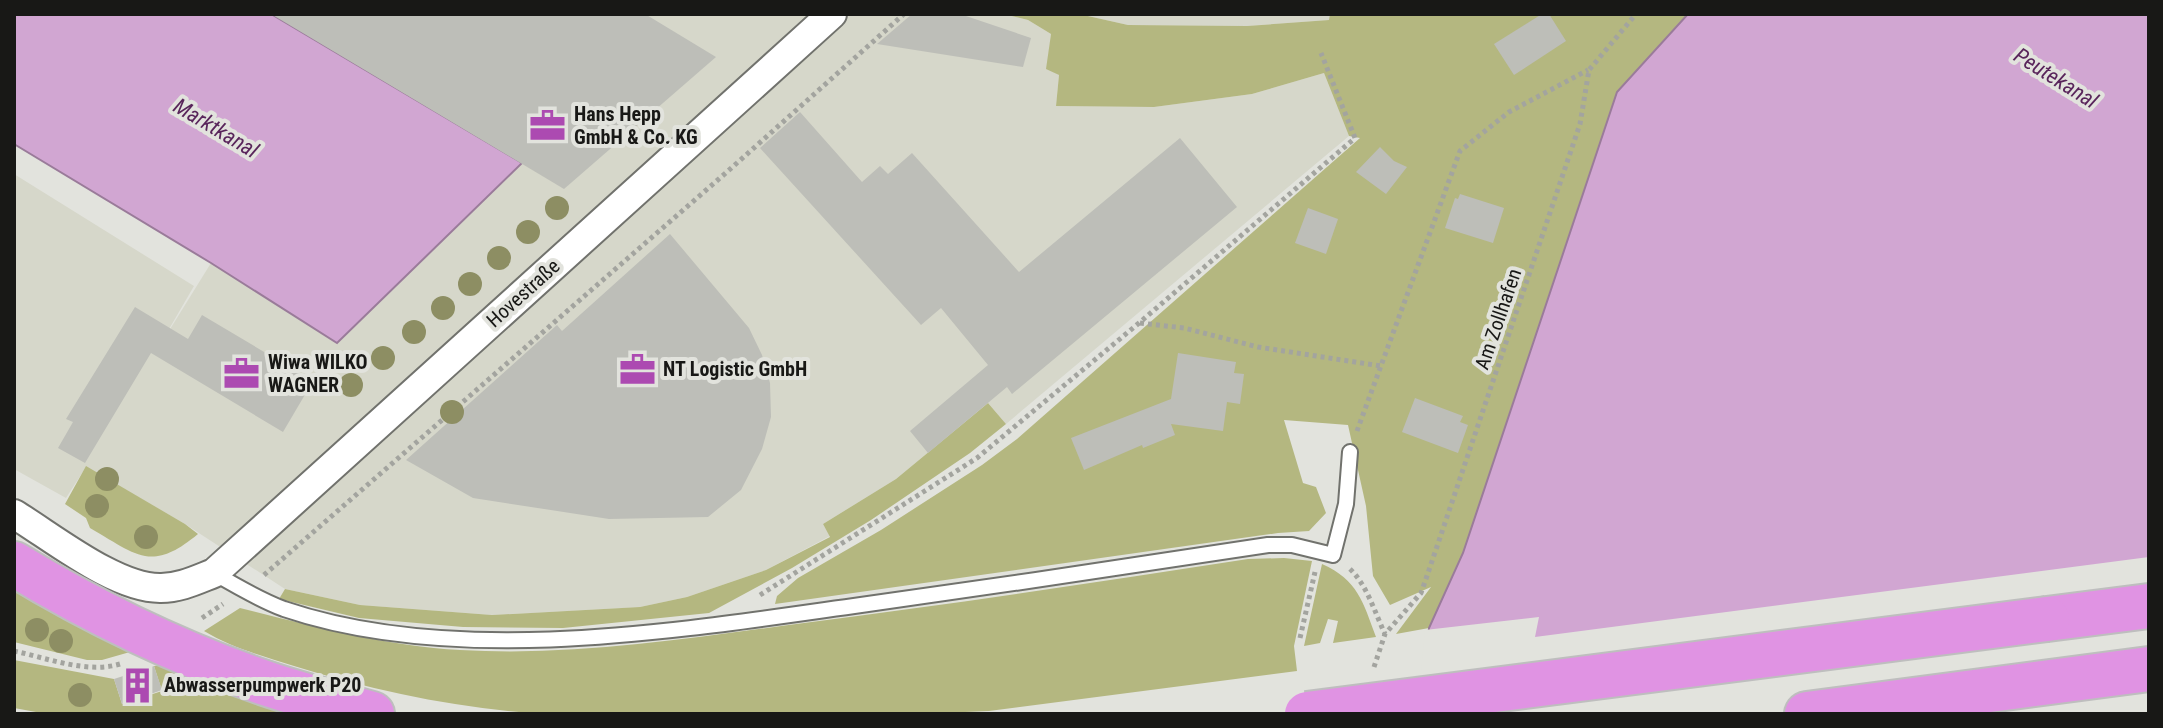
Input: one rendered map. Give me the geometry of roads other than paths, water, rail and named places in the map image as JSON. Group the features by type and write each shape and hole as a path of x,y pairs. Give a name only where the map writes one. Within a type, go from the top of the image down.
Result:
{"highway":[{"path":"14,564 61,592 143,633 265,683 372,714"},
{"path":"1307,714 2149,606"},
{"path":"1807,714 2149,669"}],"street":[{"name":"Hovestraße","path":"214,573 815,19"},
{"path":"14,514 115,577 137,585 159,588 182,585 214,573"}],"lane":[{"path":"214,573 283,609 402,633 462,639 564,638 678,629 1268,545 1292,545 1326,554 1346,504 1350,452"}],"water":[{"name":"Marktkanal","path":"14,14 271,14 522,163 337,343 14,144"},
{"name":"Peutekanal","path":"1688,14 2149,14 2149,714 1421,714 1429,628 1463,553 1617,92"}],"place":[{"name":"Hans Hepp GmbH & Co. KG","path":"548,126"},
{"name":"NT Logistic GmbH","path":"637,369"},
{"name":"Wiwa WILKO WAGNER","path":"242,373"},
{"name":"Abwasserpumpwerk P20","path":"138,685"}]}
